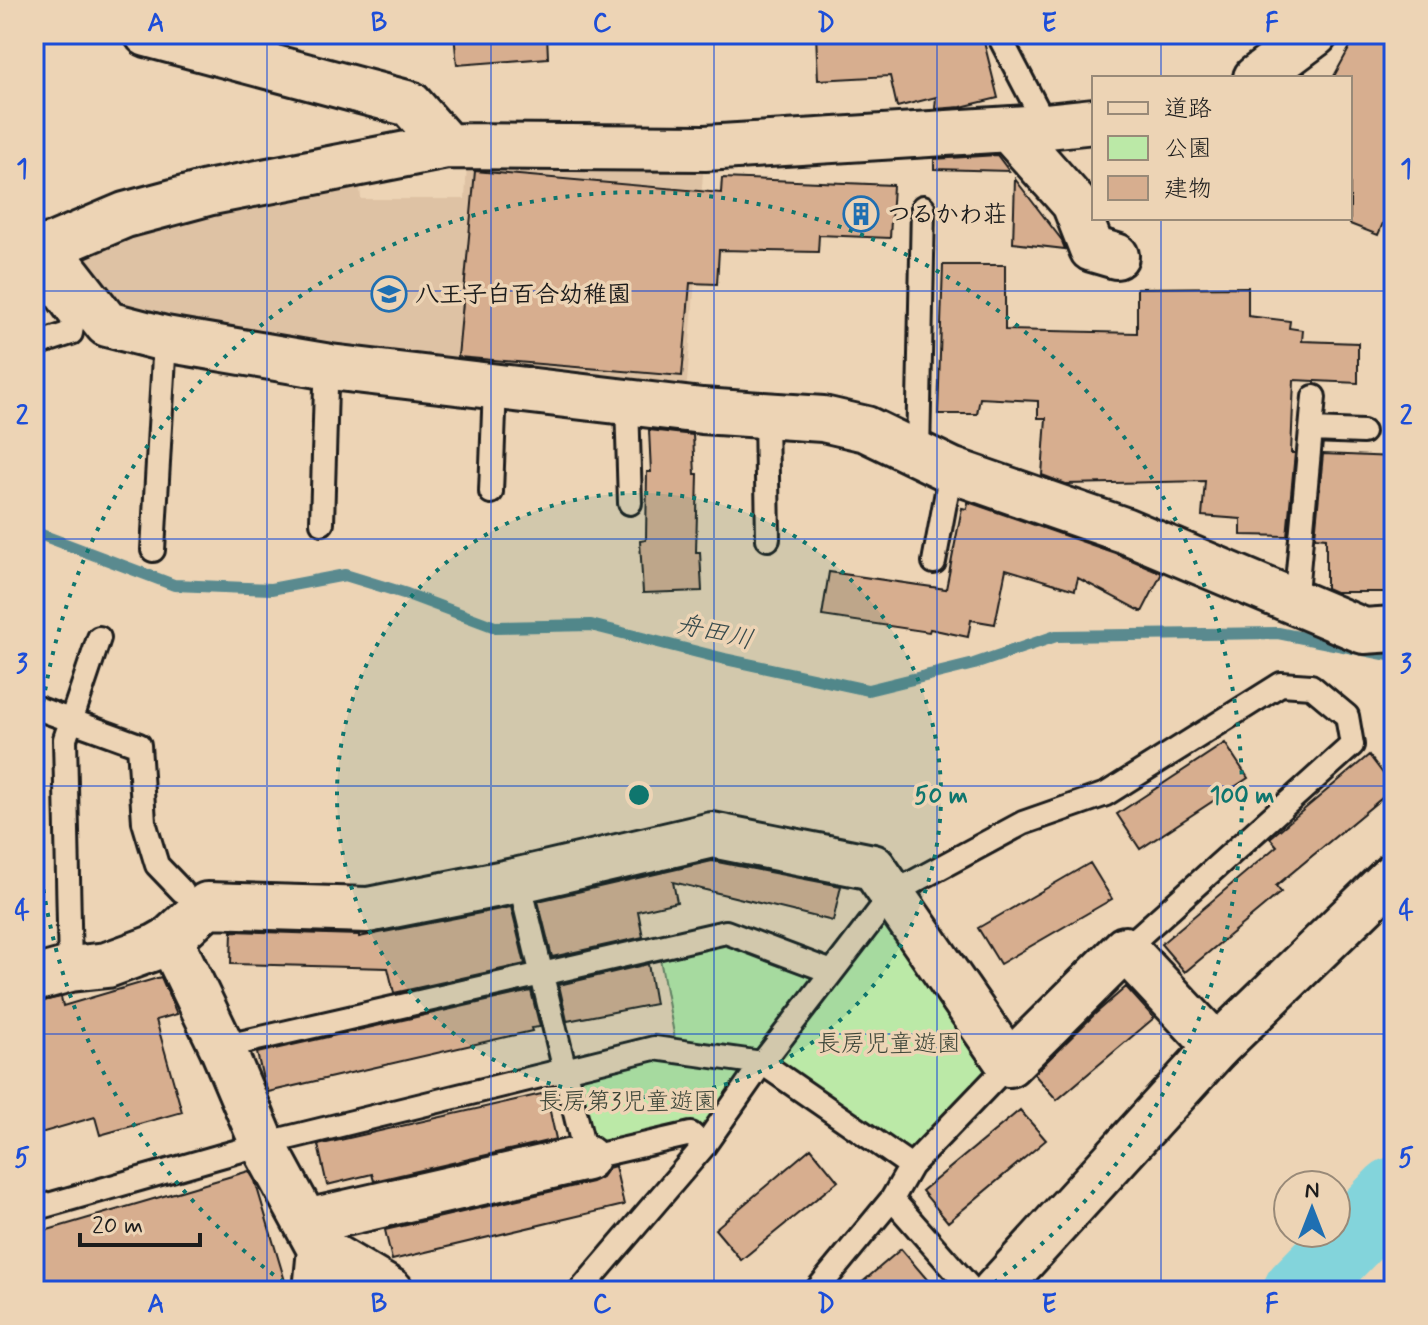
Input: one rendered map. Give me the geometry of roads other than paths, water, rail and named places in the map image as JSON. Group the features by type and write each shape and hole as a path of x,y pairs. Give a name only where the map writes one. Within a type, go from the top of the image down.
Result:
{"street":[{"path":"147,34 410,104 447,146"},
{"path":"1259,76 1315,34"},
{"path":"41,254 125,215 207,193 447,146 705,148 1092,121"},
{"path":"1027,128 1074,203 1092,249 1116,256"},
{"path":"41,254 61,265 107,324 165,339 330,367 627,403 823,419 866,429 935,462 1124,530 1364,631 1394,629"},
{"path":"52,974 107,965 170,939 207,905 368,910 519,880 712,835 873,867 1009,1064 1125,949 1217,1047"},
{"path":"995,1291 1217,1047 1394,875"},
{"path":"170,939 314,1254 391,1291"},
{"path":"314,1254 586,1158"}],"lane":[{"path":"998,34 1027,128"},
{"path":"923,207 935,462 934,562"},
{"path":"34,345 71,333 73,320 41,254"},
{"path":"153,550 165,339"},
{"path":"322,523 326,387 330,367"},
{"path":"491,492 495,386"},
{"path":"1295,604 1314,397"},
{"path":"627,403 630,503"},
{"path":"766,416 768,539"},
{"path":"1312,430 1363,432"},
{"path":"52,974 65,739 99,638"},
{"path":"580,1291 704,1146 762,1063 893,893 1023,823 1106,794 1281,684 1311,686 1347,716 1352,745 1125,949"},
{"path":"34,707 139,745 144,822 157,865 182,891"},
{"path":"519,880 586,1158 691,1134 704,1146"},
{"path":"222,1047 726,932 832,972"},
{"path":"34,1209 263,1144 654,1048 762,1063 911,1166"},
{"path":"816,1291 892,1199 911,1166 1009,1064"},
{"path":"892,1199 973,1291"}],"waterway":[{"name":"舟田川","path":"34,532 174,585 271,589 345,575 495,627 591,625 725,659 868,690 974,664 1056,636 1278,633 1394,656"},
{"path":"1299,1291 1394,1193"}],"place":[{"name":"つるかわ荘","path":"861,214"},
{"name":"八王子白百合幼稚園","path":"389,294"}],"park label":[{"name":"長房児童遊園","path":"889,1043"},
{"name":"長房第3児童遊園","path":"628,1101"}]}
